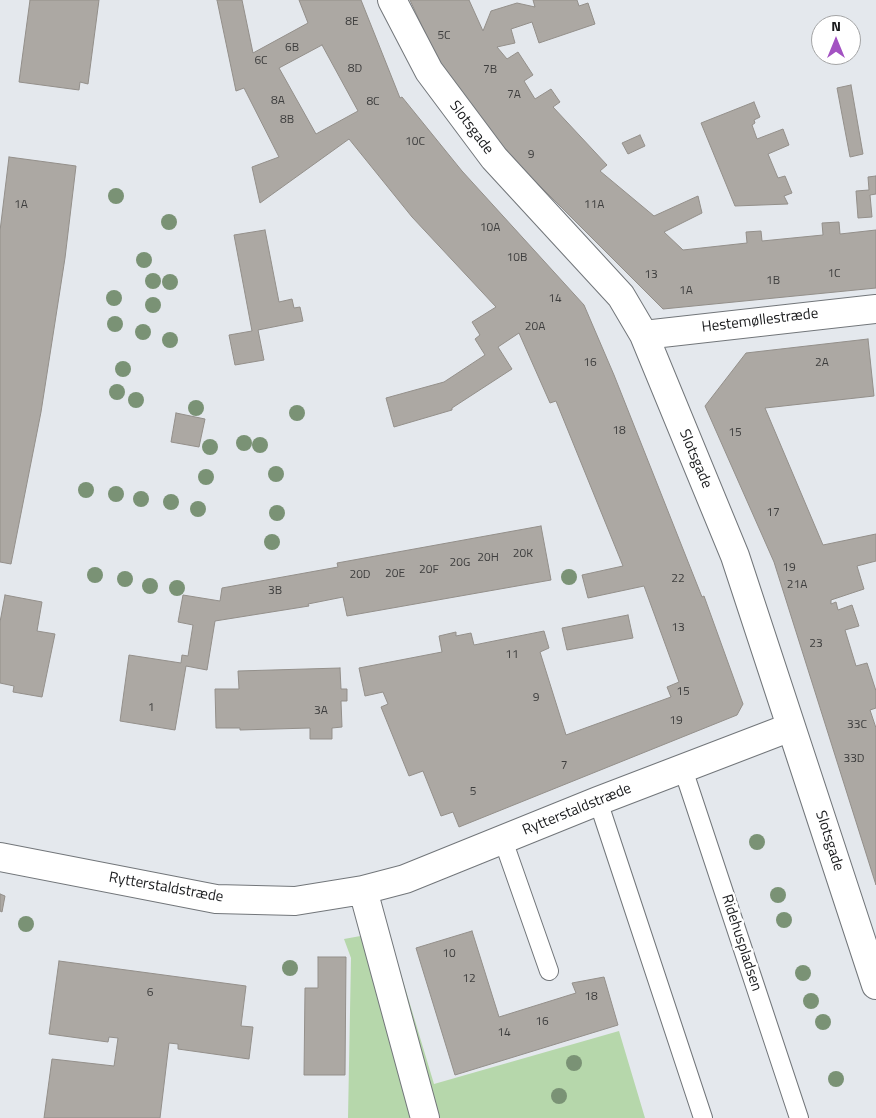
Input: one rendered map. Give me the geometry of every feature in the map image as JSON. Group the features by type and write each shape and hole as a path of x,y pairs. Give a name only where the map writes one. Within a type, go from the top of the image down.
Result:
{"street":[{"name":"Slotsgade","path":"392,0 429,71 494,158 621,296 644,335 736,556 876,984"},
{"name":"Hestemøllestræde","path":"644,335 876,309"},
{"name":"Rytterstaldstræde","path":"0,857 216,899 295,901 364,890 405,879 598,801 791,727"},
{"path":"364,890 424,1118"}],"lane":[{"name":"Ridehuspladsen","path":"683,769 799,1118"},
{"path":"598,801 703,1118"},
{"path":"503,840 549,971"}],"green space":[{"path":"388,931 434,1084 619,1031 645,1118 348,1118 351,958 344,939"}],"building":[{"path":"30,0 99,0 88,84 80,82 79,90 19,82"},
{"path":"217,0 242,0 253,53 308,23 299,0 361,0 400,98 402,97 462,171 584,305 614,375 702,597 704,596 743,704 737,715 459,827 453,812 441,816 423,771 409,776 381,707 388,704 383,692 365,696 359,668 442,652 439,636 456,632 456,636 471,633 474,645 544,631 549,648 540,652 566,735 671,697 667,687 679,682 644,586 588,598 582,575 623,566 556,401 550,403 519,333 498,347 512,369 452,408 452,410 394,427 386,398 444,382 485,355 475,339 480,335 472,322 496,307 412,217 349,139 260,203 252,167 279,157 244,88 236,91","holes":["322,45 358,111 316,134 279,68"]},
{"path":"410,0 469,0 483,31 491,11 517,3 535,7 533,0 577,0 579,6 588,3 595,24 539,43 532,22 511,29 515,43 497,47 507,59 518,52 533,75 524,81 535,99 551,89 560,102 553,107 607,165 600,171 654,216 698,196 702,213 664,232 683,250 747,243 746,232 761,231 762,241 823,235 822,223 839,222 840,234 876,230 876,288 663,309 491,137 437,59"},
{"path":"851,85 863,154 850,157 837,88"},
{"path":"754,102 760,117 754,120 755,123 752,125 757,139 783,129 789,145 768,154 778,178 785,176 792,193 784,196 788,204 735,206 701,123"},
{"path":"640,135 645,146 628,154 622,143"},
{"path":"9,157 76,166 65,258 41,412 11,564 0,562 0,231"},
{"path":"876,176 876,194 870,195 872,217 858,218 856,191 869,190 868,177"},
{"path":"265,230 279,302 292,299 294,308 300,307 303,321 258,330 264,360 235,365 229,335 252,331 234,235"},
{"path":"868,339 874,396 765,408 823,545 876,534 876,561 857,566 864,589 831,600 831,604 836,602 838,610 852,605 859,626 845,630 856,666 867,663 876,691 876,708 870,710 876,728 876,885 774,562 705,406 746,353"},
{"path":"176,413 205,419 199,447 171,442"},
{"path":"541,526 551,580 347,616 343,597 308,604 309,606 215,621 207,670 186,666 175,730 120,721 129,655 181,663 182,655 188,656 193,625 178,622 183,595 220,601 222,588 338,567 337,563"},
{"path":"5,595 42,602 37,631 55,634 42,697 13,692 14,686 0,683 0,622"},
{"path":"628,615 633,638 567,650 562,628"},
{"path":"340,668 341,689 347,689 347,701 341,701 342,727 332,728 332,739 310,739 310,728 240,730 240,728 216,728 215,689 239,689 238,671"},
{"path":"0,894 5,896 2,912 0,911"},
{"path":"472,931 499,1017 576,993 572,983 604,977 618,1025 455,1075 416,948"},
{"path":"318,957 346,957 345,1075 304,1075 305,988 318,988"},
{"path":"59,961 246,986 241,1026 253,1027 249,1059 178,1049 178,1044 169,1043 160,1118 44,1118 52,1059 114,1066 118,1038 109,1037 108,1042 49,1034"}]}
